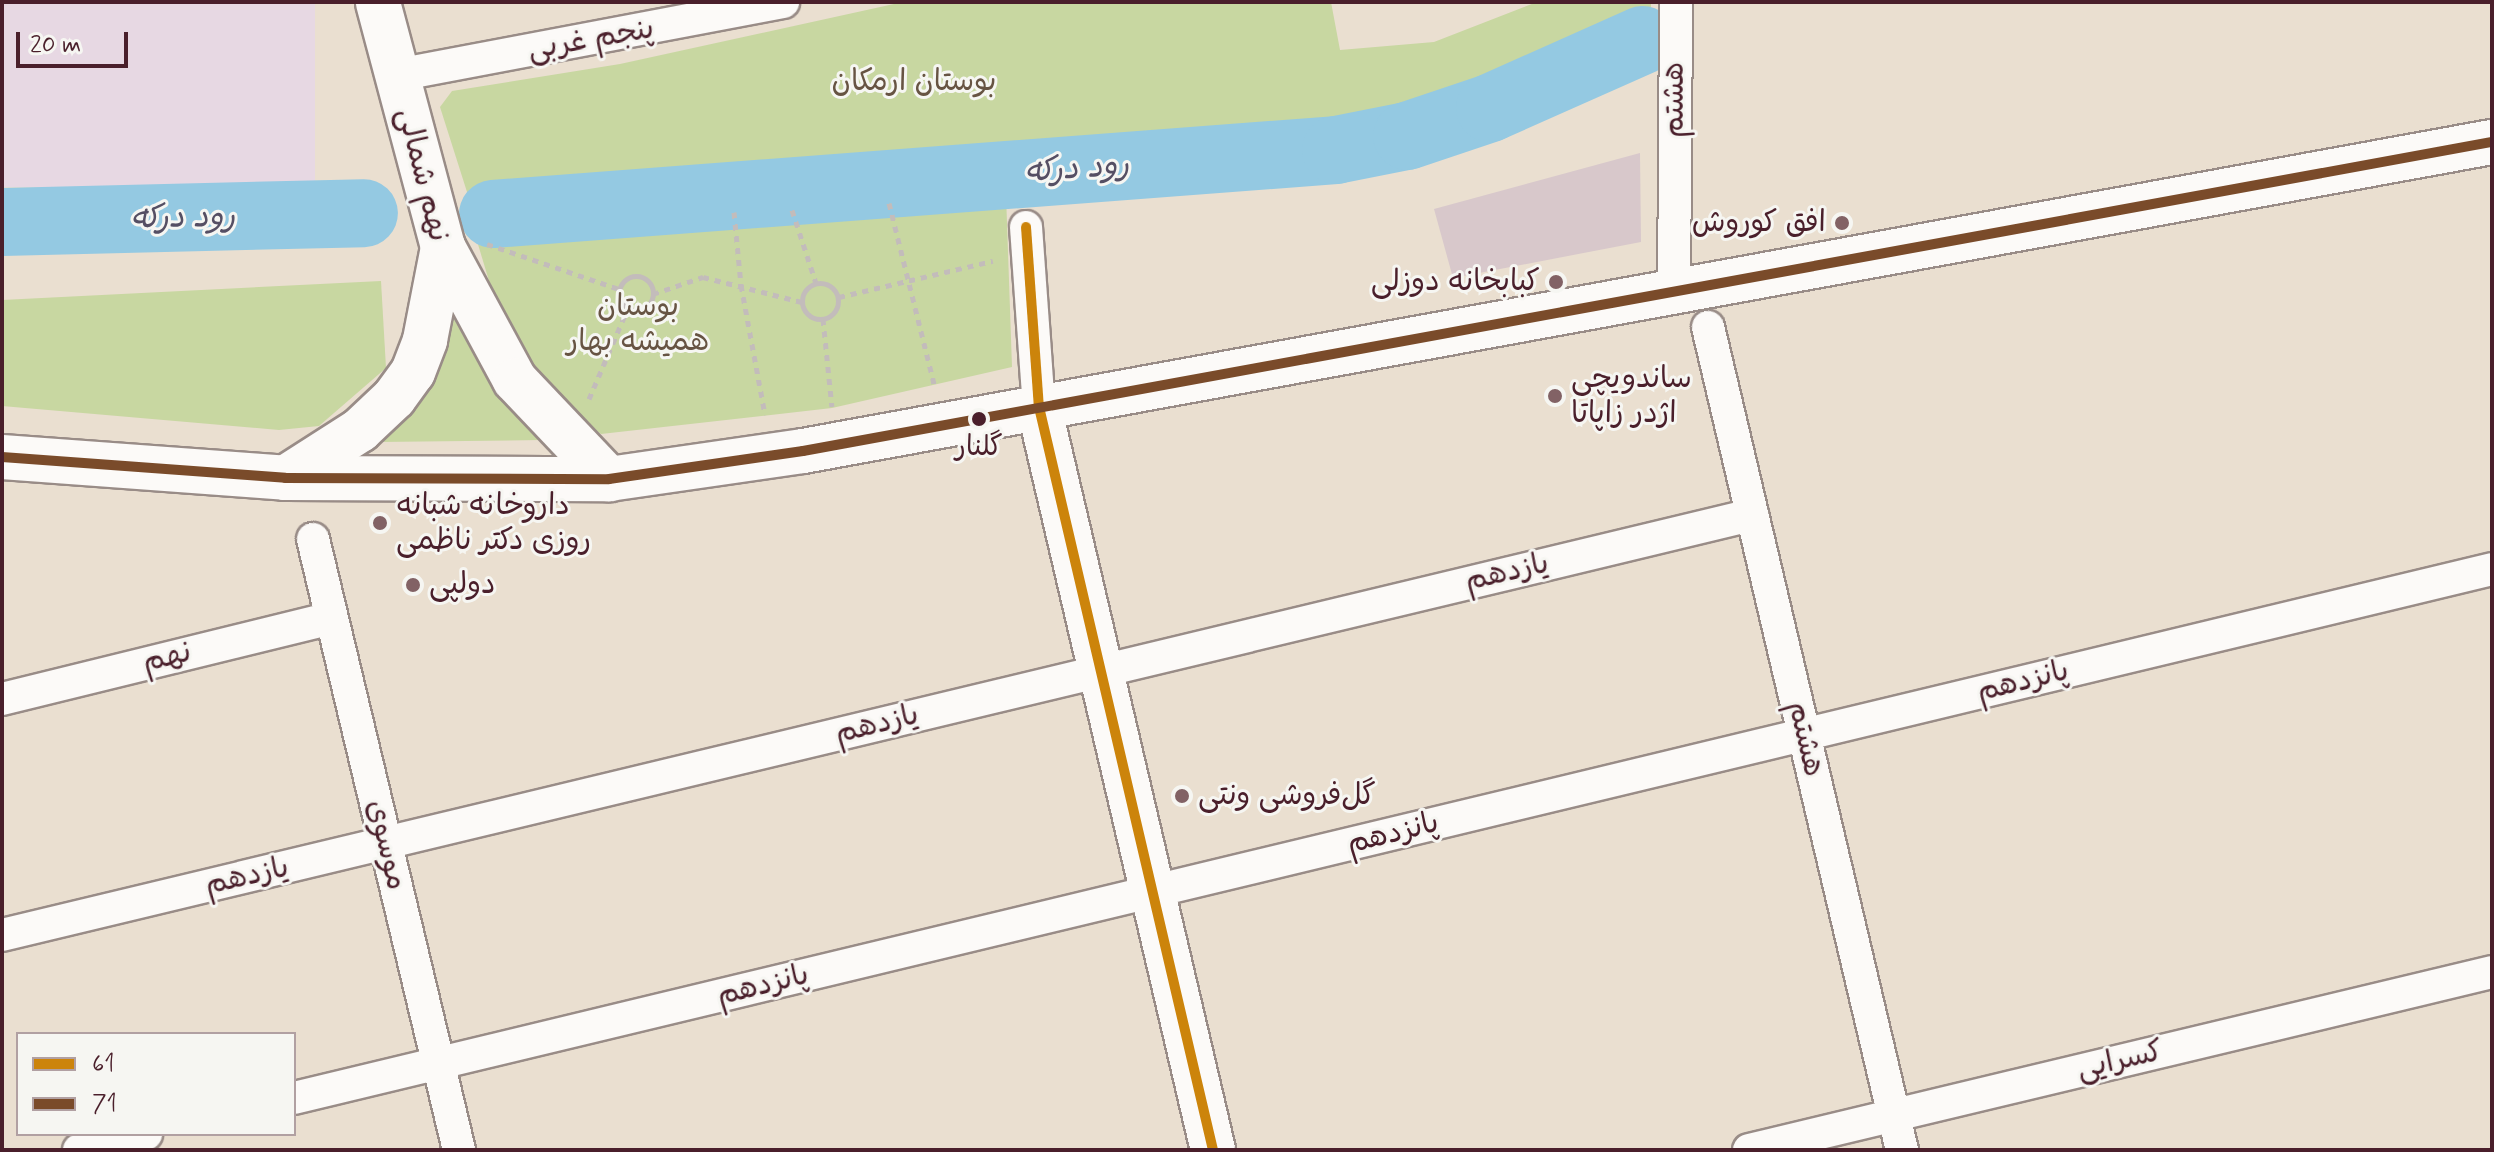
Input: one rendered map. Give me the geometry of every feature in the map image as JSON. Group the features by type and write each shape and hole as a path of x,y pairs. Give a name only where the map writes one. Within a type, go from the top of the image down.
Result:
{"main road":[{"name":"نهم شمالی","path":"285,478 360,430 413,372 425,340 443,247 378,2"},
{"path":"2,457 285,478 609,479 1039,407 1674,294 2492,142"},
{"path":"443,247 515,380 609,479"},
{"path":"1039,407 1213,1150"}],"street":[{"name":"پنجم غربی","path":"397,75 783,2"},
{"name":"هشتم","path":"1674,294 1676,2"},
{"path":"1026,227 1039,407"},
{"name":"هشتم","path":"1708,327 1902,1150"},
{"name":"یازدهم","path":"2,935 1752,515"},
{"name":"موسوی","path":"313,539 459,1150"},
{"name":"پانزدهم","path":"296,1098 2492,569"},
{"name":"نهم","path":"2,699 331,618"},
{"name":"کسرایی","path":"1749,1150 2492,972"},
{"path":"79,1150 138,1136"}],"path":[{"path":"889,203 912,280 935,387"},
{"path":"792,210 816,283"},
{"path":"734,212 741,285 766,416"},
{"path":"443,247 477,241 619,289 628,308 586,406"},
{"path":"839,297 1006,258"},
{"path":"619,289 630,277 642,276 653,294"},
{"path":"628,308 645,308 653,294 703,277 802,302 811,317 823,319 833,314 839,297"},
{"path":"802,302 805,290 816,283 828,284 839,297"},
{"path":"823,319 832,408"}],"shaded area":[{"path":"2,2 315,2 315,187 2,187"}],"green space":[{"name":"بوستان ارمکان","path":"903,2 1331,2 1340,50 1434,42 1537,2 1651,2 1651,11 1631,28 1570,59 1465,99 1344,132 467,192 440,107 452,91 620,64"},
{"name":"بوستان همیشه بهار","path":"1006,194 1012,367 832,408 601,434 537,385 502,324 477,241 496,229"},
{"path":"381,281 386,368 319,426 279,430 2,406 2,300"},
{"path":"448,288 487,373 508,406 541,440 379,442 427,393 448,338"}],"building":[{"path":"1640,153 1641,242 1453,278 1434,209"}],"waterway":[{"name":"رود درکه","path":"493,214 1336,150 1407,136 1490,108 1643,40"},
{"name":"رود درکه","path":"2,222 364,213"}],"transit line":[{"name":"71","path":"2,457 285,478 609,479 803,451 2492,142"},
{"name":"61","path":"1026,227 1039,407 1213,1150"}],"place":[{"name":"افق کوروش","path":"1842,223"},
{"name":"کبابخانه دوزلی","path":"1556,282"},
{"name":"ساندویچی اژدر زاپاتا","path":"1555,396"},
{"name":"گلنار","path":"979,419"},
{"name":"داروخانه شبانه روزی دکتر ناظمی","path":"380,523"},
{"name":"دولپی","path":"413,585"},
{"name":"گل‌فروشی ونتی","path":"1182,796"}]}
